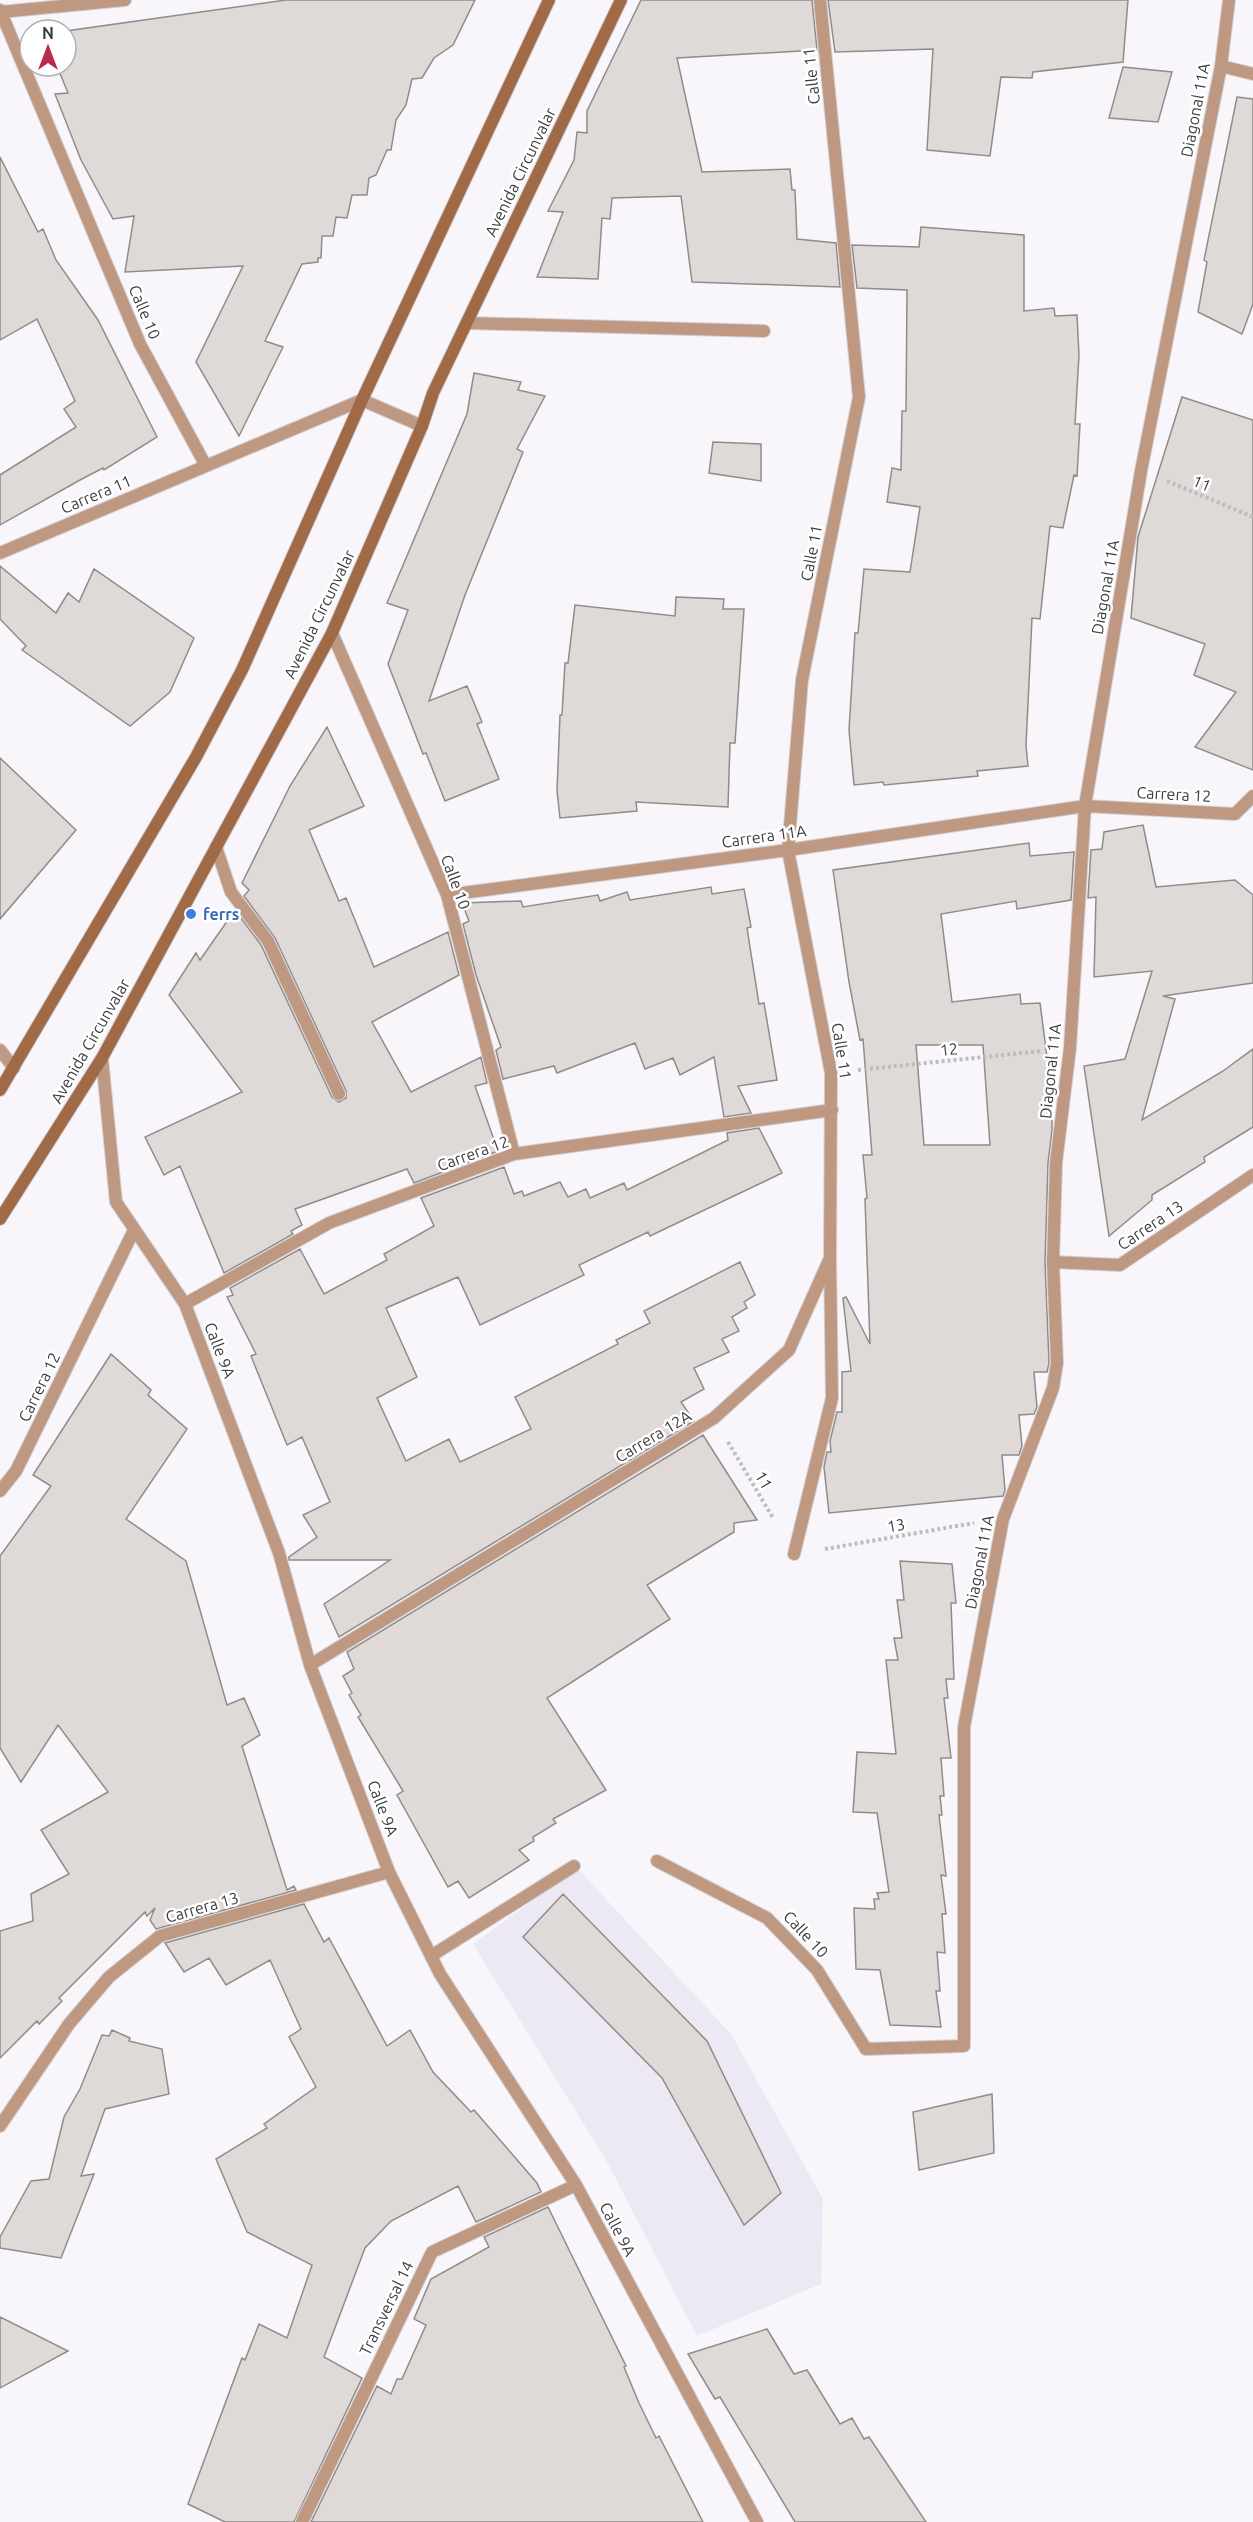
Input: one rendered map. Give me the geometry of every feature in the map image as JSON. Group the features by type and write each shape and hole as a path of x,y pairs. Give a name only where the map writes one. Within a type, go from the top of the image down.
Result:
{"main road":[{"path":"0,1090 196,757 242,670 362,400 549,0"},
{"name":"Avenida Circunvalar","path":"0,1219 102,1058 332,633 422,426 433,393 621,0"}],"street":[{"path":"0,11 125,0"},
{"name":"Calle 11","path":"820,0 860,397 802,680 788,850 831,1073 832,1110"},
{"name":"Diagonal 11A","path":"866,2049 964,2046 964,1727 1003,1518 1053,1388 1057,1363 1053,1262 1056,1162 1070,1048 1084,806 1141,471 1221,66 1229,0"},
{"name":"Calle 10","path":"0,11 140,344 206,466"},
{"path":"1221,66 1253,74"},
{"path":"466,323 764,331"},
{"path":"206,466 362,400 422,426"},
{"name":"Carrera 11","path":"0,553 206,466"},
{"name":"Calle 10","path":"332,633 447,895 514,1154"},
{"name":"Carrera 12","path":"1084,806 1235,814 1253,796"},
{"name":"Carrera 11A","path":"447,895 788,850 1084,806"},
{"path":"216,846 231,892 268,941 339,1094"},
{"path":"0,1050 14,1068"},
{"name":"Calle 9A","path":"102,1058 116,1202 185,1304 279,1553 310,1665 389,1872 431,1956 576,2185 757,2522"},
{"name":"Carrera 12","path":"185,1304 329,1223 514,1154 832,1110"},
{"name":"Carrera 12A","path":"310,1665 714,1418 789,1350 830,1258 832,1110"},
{"name":"Carrera 13","path":"1053,1262 1120,1264 1253,1174"},
{"name":"Carrera 12","path":"0,1491 16,1471 134,1230"},
{"path":"794,1554 832,1398 830,1258"},
{"name":"Calle 10","path":"657,1861 767,1918 817,1970 866,2049"},
{"path":"431,1956 574,1866"},
{"name":"Carrera 13","path":"0,2126 69,2024 109,1977 160,1936 389,1872"},
{"name":"Transversal 14","path":"302,2522 432,2252 576,2185"}],"path":[{"name":"11","path":"1141,471 1253,517"},
{"name":"12","path":"831,1073 1070,1048"},
{"name":"11","path":"714,1418 794,1554"},
{"name":"13","path":"794,1554 1003,1518"}],"shaded area":[{"path":"577,1868 731,2034 823,2199 821,2284 697,2336 607,2162 473,1944"}],"building":[{"path":"286,0 475,0 453,45 434,58 422,78 412,79 406,105 396,120 391,150 387,150 376,175 369,178 367,195 352,195 347,218 336,217 333,236 322,236 321,258 318,258 318,262 302,264 265,341 283,347 239,436 196,362 243,266 125,272 134,216 113,219 81,160 55,94 68,93 62,78 78,78 78,29"},
{"path":"641,0 812,0 817,50 677,58 702,172 790,169 792,190 795,190 797,239 836,243 840,287 692,282 681,196 612,198 610,219 602,218 598,279 537,277 563,212 548,211 574,160 577,132 587,133 587,111"},
{"path":"828,0 1128,0 1123,62 1033,72 1032,78 1001,77 990,156 927,150 933,49 835,52"},
{"path":"1123,67 1172,72 1158,122 1109,118"},
{"path":"1237,97 1253,99 1253,304 1242,334 1198,312 1207,262 1204,260"},
{"path":"0,157 38,232 43,229 56,260 98,320 157,437 104,470 103,468 80,480 0,525 0,475 76,427 64,409 75,401 37,319 0,340"},
{"path":"921,227 1024,235 1024,311 1054,308 1055,316 1077,315 1079,355 1075,424 1080,424 1077,476 1074,475 1063,528 1050,526 1040,619 1032,618 1026,746 1028,766 977,771 978,776 884,785 883,782 854,785 849,730 855,633 858,633 864,569 910,572 920,507 887,502 892,468 901,470 902,411 906,411 907,290 857,288 852,245 919,247"},
{"path":"474,373 521,382 518,390 545,396 517,449 523,452 465,595 429,701 467,686 482,722 477,724 499,779 445,801 426,753 423,754 388,664 408,610 387,603 467,414"},
{"path":"1182,397 1253,420 1253,770 1195,747 1236,692 1194,675 1205,644 1131,618 1138,537"},
{"path":"713,442 761,444 761,481 709,473"},
{"path":"0,566 56,613 68,593 79,602 94,569 194,638 170,692 130,726 22,650 26,646 0,619"},
{"path":"676,597 724,599 723,609 744,609 735,743 730,743 728,807 636,802 637,811 560,818 557,791 560,715 562,715 565,663 568,663 575,605 675,616"},
{"path":"327,727 364,806 309,830 339,901 346,898 374,967 448,932 459,975 372,1022 411,1092 481,1057 487,1083 475,1086 498,1151 414,1183 407,1169 295,1209 302,1225 291,1231 293,1234 224,1273 180,1166 164,1175 145,1137 242,1092 169,995 196,953 200,960 235,910 261,945 332,1097 339,1102 346,1098 346,1091 275,938 244,896 249,890 242,883 290,786"},
{"path":"0,758 76,830 0,919"},
{"path":"1143,825 1156,887 1235,880 1253,895 1253,983 1163,996 1175,999 1142,1120 1223,1071 1253,1049 1253,1127 1204,1157 1205,1162 1152,1195 1152,1200 1109,1236 1084,1066 1125,1059 1152,971 1094,977 1096,897 1088,898 1091,850 1102,849 1104,832"},
{"path":"1029,843 1030,856 1074,852 1071,900 1017,909 1016,901 941,914 952,1002 1020,994 1021,1004 1040,1003 1047,1057 1050,1057 1052,1071 1052,1130 1048,1163 1045,1262 1049,1363 1047,1372 1034,1372 1037,1407 1034,1414 1019,1415 1022,1446 1019,1455 1002,1455 1005,1490 1003,1496 829,1513 824,1467 827,1452 831,1452 830,1441 837,1412 842,1412 842,1372 851,1371 843,1298 846,1297 870,1344 865,1199 867,1198 863,1155 872,1155 863,1039 860,1040 849,982 833,870","holes":["916,1045 983,1045 990,1145 924,1145"]},
{"path":"711,887 712,894 744,889 751,927 747,928 759,1004 764,1003 777,1080 738,1086 751,1113 724,1117 714,1057 680,1075 673,1058 645,1069 635,1043 557,1073 554,1066 503,1079 496,1050 501,1047 476,975 463,924 469,921 462,903 521,901 523,907 598,895 600,901 627,892 630,900"},
{"path":"759,1128 782,1173 650,1236 648,1232 579,1265 584,1275 480,1325 458,1277 386,1308 417,1377 377,1398 406,1461 449,1439 460,1462 531,1429 515,1397 618,1344 616,1340 650,1323 644,1311 740,1262 755,1295 744,1302 747,1308 732,1317 739,1331 722,1339 729,1352 694,1368 704,1389 681,1402 694,1421 339,1637 324,1604 390,1560 289,1560 289,1557 317,1537 303,1515 330,1502 302,1437 287,1445 251,1356 256,1354 227,1297 233,1295 230,1288 300,1249 324,1294 387,1260 384,1254 434,1226 421,1198 504,1167 514,1194 522,1191 524,1196 560,1182 568,1197 586,1189 590,1198 624,1183 627,1190 728,1140 727,1133"},
{"path":"111,1354 151,1390 148,1395 187,1429 126,1519 186,1561 227,1705 244,1698 260,1735 242,1746 287,1890 294,1886 296,1890 156,1929 150,1920 155,1908 147,1916 145,1912 59,1998 62,2001 39,2024 37,2021 0,2058 0,1931 33,1921 31,1894 69,1874 41,1830 108,1792 58,1725 21,1782 0,1748 0,1556 51,1486 33,1475"},
{"path":"703,1435 757,1520 734,1523 734,1532 647,1585 670,1619 547,1698 606,1790 553,1819 556,1823 533,1837 534,1841 519,1850 529,1860 469,1898 458,1881 448,1887 397,1795 403,1791 358,1717 361,1715 349,1695 352,1693 343,1676 354,1669 347,1652"},
{"path":"900,1561 952,1564 956,1603 951,1603 954,1679 946,1679 948,1698 944,1698 951,1758 941,1758 944,1796 940,1796 942,1815 939,1815 946,1876 941,1875 946,1914 942,1914 945,1953 937,1952 940,1991 936,1991 941,2027 890,2025 880,1970 856,1969 854,1908 875,1909 874,1899 879,1899 877,1893 889,1892 877,1813 853,1812 857,1752 896,1754 886,1660 898,1660 894,1638 902,1638 897,1600 904,1600"},
{"path":"563,1894 707,2041 781,2193 744,2225 662,2078 523,1937"},
{"path":"304,1904 324,1942 329,1938 387,2046 410,2030 433,2072 471,2112 474,2110 537,2183 541,2192 476,2222 458,2186 391,2221 365,2248 324,2357 362,2378 294,2522 225,2522 188,2504 242,2358 245,2360 259,2324 287,2338 312,2265 247,2232 216,2159 267,2128 264,2124 316,2087 289,2037 301,2029 270,1960 226,1985 209,1958 184,1972 165,1943"},
{"path":"112,2030 130,2038 129,2041 162,2049 169,2094 105,2109 81,2176 94,2174 61,2258 0,2248 0,2237 31,2181 49,2179 64,2117 80,2089 102,2035 109,2036"},
{"path":"992,2094 994,2153 919,2170 913,2112"},
{"path":"548,2207 626,2366 624,2367 639,2403 656,2438 659,2436 703,2522 311,2522 377,2386 391,2394 397,2379 402,2379 426,2325 414,2319 431,2279 489,2247 484,2237"},
{"path":"0,2317 68,2351 0,2388"},
{"path":"767,2329 794,2374 807,2370 840,2424 852,2418 864,2439 869,2437 926,2522 795,2522 720,2397 715,2399 688,2354"}],"place":[{"name":"ferrs","path":"191,914"}]}
